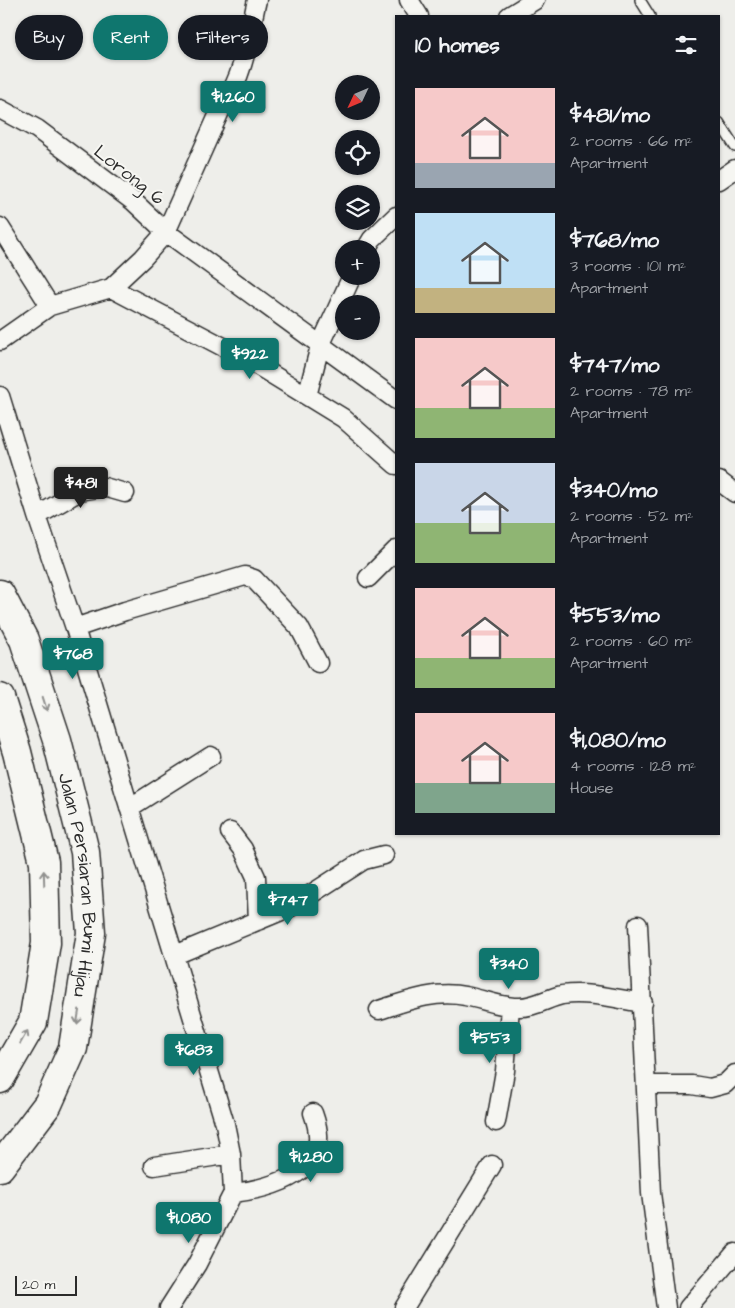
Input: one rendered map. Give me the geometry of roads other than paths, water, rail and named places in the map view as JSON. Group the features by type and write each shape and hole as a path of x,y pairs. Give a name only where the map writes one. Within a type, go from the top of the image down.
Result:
{"main road":[{"name":"Jalan Persiaran Bumi Hijau","path":"0,594 24,640 57,740 85,852 91,932 74,1048 48,1104 0,1167"},
{"name":"Jalan Persiaran Bumi Hijau","path":"0,698 18,752 44,862 46,943 34,1022 0,1079"}],"street":[{"path":"256,0 245,49 232,92 225,100 166,232 395,399"},
{"path":"409,0 418,15"},
{"path":"511,15 532,5"},
{"name":"Lorong 6","path":"0,109 37,129 133,201 166,232 143,258 110,288"},
{"path":"720,179 735,170"},
{"path":"371,240 395,217"},
{"path":"0,226 50,306"},
{"path":"307,396 320,346 348,285"},
{"path":"0,341 50,306 110,288 250,361 343,418 395,464"},
{"path":"0,396 37,516 75,628 226,1124 231,1154 233,1193 197,1264 168,1308"},
{"path":"720,482 735,493"},
{"path":"37,516 80,491 104,487 125,493"},
{"path":"368,578 395,551"},
{"path":"75,628 125,611 244,576 254,579 299,627 318,664"},
{"path":"129,808 211,756"},
{"path":"230,832 243,850 256,877 258,921"},
{"path":"175,955 291,907 364,860 384,855"},
{"path":"638,925 651,1193 666,1308"},
{"path":"379,1010 418,997 440,994 465,996 520,1008 562,995 581,995 643,1003"},
{"path":"496,1122 505,1071 510,1006"},
{"path":"646,1084 692,1084 710,1088 725,1084 735,1074"},
{"path":"233,1193 270,1186 296,1174 317,1148 318,1130 313,1113"},
{"path":"154,1166 231,1154"},
{"path":"404,1308 492,1165"},
{"path":"688,1308 735,1253"}],"lane":[{"path":"640,0 649,15"},
{"path":"720,124 735,147"}]}
